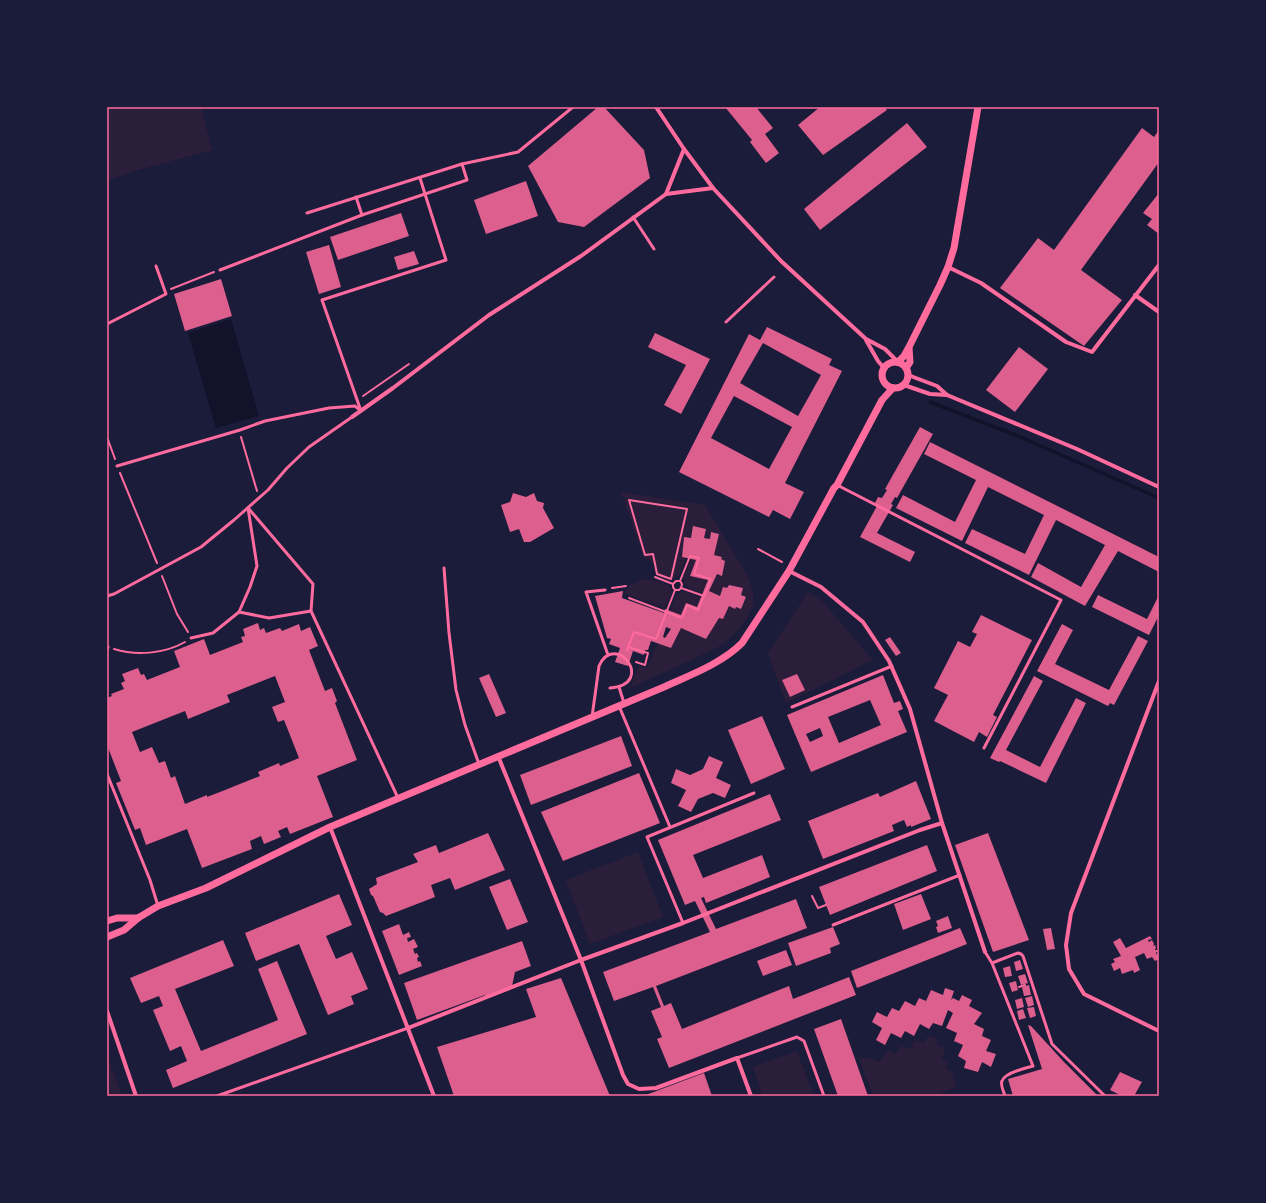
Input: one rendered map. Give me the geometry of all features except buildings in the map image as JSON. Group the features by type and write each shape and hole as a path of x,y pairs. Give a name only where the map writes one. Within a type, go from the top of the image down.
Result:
{"street":[{"path":"656,107 684,149 713,188 781,261 866,339 885,349 904,366 907,371 937,386 947,395"},
{"path":"882,400 885,384 882,376 884,368 890,363 898,362 904,356 948,267 954,248 978,107"},
{"path":"666,194 684,149"},
{"path":"352,417 393,388 489,315 581,256 666,194 713,188"},
{"path":"948,267 981,283 1066,342 1092,352 1159,265"},
{"path":"1136,295 1159,312"},
{"path":"866,339 878,361 884,368"},
{"path":"904,385 910,362 909,347"},
{"path":"885,384 893,388 904,385 930,394 947,395 1077,449 1159,487"},
{"path":"107,937 124,930 138,918 158,906 206,888 330,827 622,705 707,667 735,650 742,643 789,571 834,488 837,486 882,400 893,388"},
{"path":"789,571 820,587 862,622 890,661 910,708 942,823 985,952"},
{"path":"1159,682 1071,912 1066,945 1069,969 1084,994 1159,1030"},
{"path":"498,756 581,960 623,1075 628,1084 639,1089 656,1088 737,1058 751,1096"},
{"path":"408,1028 581,960 683,923 920,830 942,823"},
{"path":"330,827 434,1096"},
{"path":"107,921 117,918 138,918"},
{"path":"107,1011 136,1096"}],"lane":[{"path":"307,213 462,164 518,152 573,107"},
{"path":"220,270 362,215 467,180 462,164"},
{"path":"361,410 322,300 446,260 420,178"},
{"path":"356,197 362,215"},
{"path":"633,217 654,249"},
{"path":"107,324 166,294 156,266"},
{"path":"726,322 774,277"},
{"path":"117,466 240,430 265,421 329,408 355,406 361,410"},
{"path":"107,596 114,594 201,546 268,490 287,468 309,447 352,417"},
{"path":"837,486 1061,600 984,748"},
{"path":"248,508 313,584 311,611 398,798"},
{"path":"191,638 213,633 239,612 250,587 257,566 248,508"},
{"path":"444,568 448,633 456,690 465,725 479,764"},
{"path":"605,590 586,592 608,656"},
{"path":"239,612 270,618 311,611"},
{"path":"592,717 598,666 608,656 612,654 619,654 629,662 632,669 630,679 619,687 610,688"},
{"path":"792,707 892,666"},
{"path":"619,687 622,705 670,827"},
{"path":"107,774 150,880 158,906"},
{"path":"683,923 647,837 754,793"},
{"path":"833,925 960,875"},
{"path":"985,952 992,962 1033,1066 1006,1075 1002,1080 1005,1096"},
{"path":"992,962 1018,954 1023,956 1052,1044 1105,1096"},
{"path":"217,1096 408,1028"},
{"path":"737,1058 797,1037 804,1041 824,1096"}],"path":[{"path":"166,294 172,288 220,270"},
{"path":"240,430 242,443 258,498"},
{"path":"107,437 117,466"},
{"path":"668,582 669,579 671,579 687,509 629,500 645,555 653,554 657,574 669,579"},
{"path":"758,549 782,562"},
{"path":"629,598 667,611 682,618 687,605 698,610 711,579 694,574 699,558 690,556 680,582 682,584 682,588"},
{"path":"655,577 673,584"},
{"path":"673,584 676,581 680,582"},
{"path":"624,657 634,632 656,639 675,590 673,584"},
{"path":"605,590 626,586"},
{"path":"675,590 682,588 704,596"},
{"path":"628,647 648,653 645,664 636,662"},
{"path":"812,896 818,908 826,904"}],"shaded area":[{"path":"107,107 201,107 212,150 135,171 107,181"},
{"path":"231,319 259,416 216,428 188,333"},
{"path":"621,492 705,505 747,575 753,596 751,610 744,623 734,634 717,648 630,688 639,666 647,668 658,643 671,648 681,628 706,639 719,618 723,619 729,606 735,609 736,607 741,609 746,598 741,595 743,588 729,585 727,588 723,587 720,596 709,591 717,574 722,575 725,561 721,559 721,557 714,555 719,534 712,532 710,539 704,538 705,528 694,527 691,538 684,537 682,557 686,558 678,577 676,576 675,579 672,578 672,580 656,574 653,563 644,558"},
{"path":"690,559 696,560 690,576 708,580 703,593 686,587 687,585 684,584 685,581 683,580"},
{"path":"643,579 654,580 668,585 668,587 671,588 670,591 672,592 665,608 625,594 629,585"},
{"path":"683,591 701,597 697,607 681,615 671,611 676,594 678,595"},
{"path":"808,592 822,601 873,660 786,703 768,653"},
{"path":"638,852 663,917 590,944 566,880"},
{"path":"928,1036 937,1039 937,1044 945,1048 942,1059 948,1062 946,1069 954,1073 951,1078 956,1080 954,1088 934,1096 873,1096 859,1059 866,1057 880,1062 888,1050 896,1054 901,1046 910,1049 915,1040 924,1043"},
{"path":"797,1051 814,1096 762,1096 753,1067"},
{"path":"107,1054 122,1096 107,1096"}],"waterway":[{"path":"930,402 1018,436 1159,498"}]}
